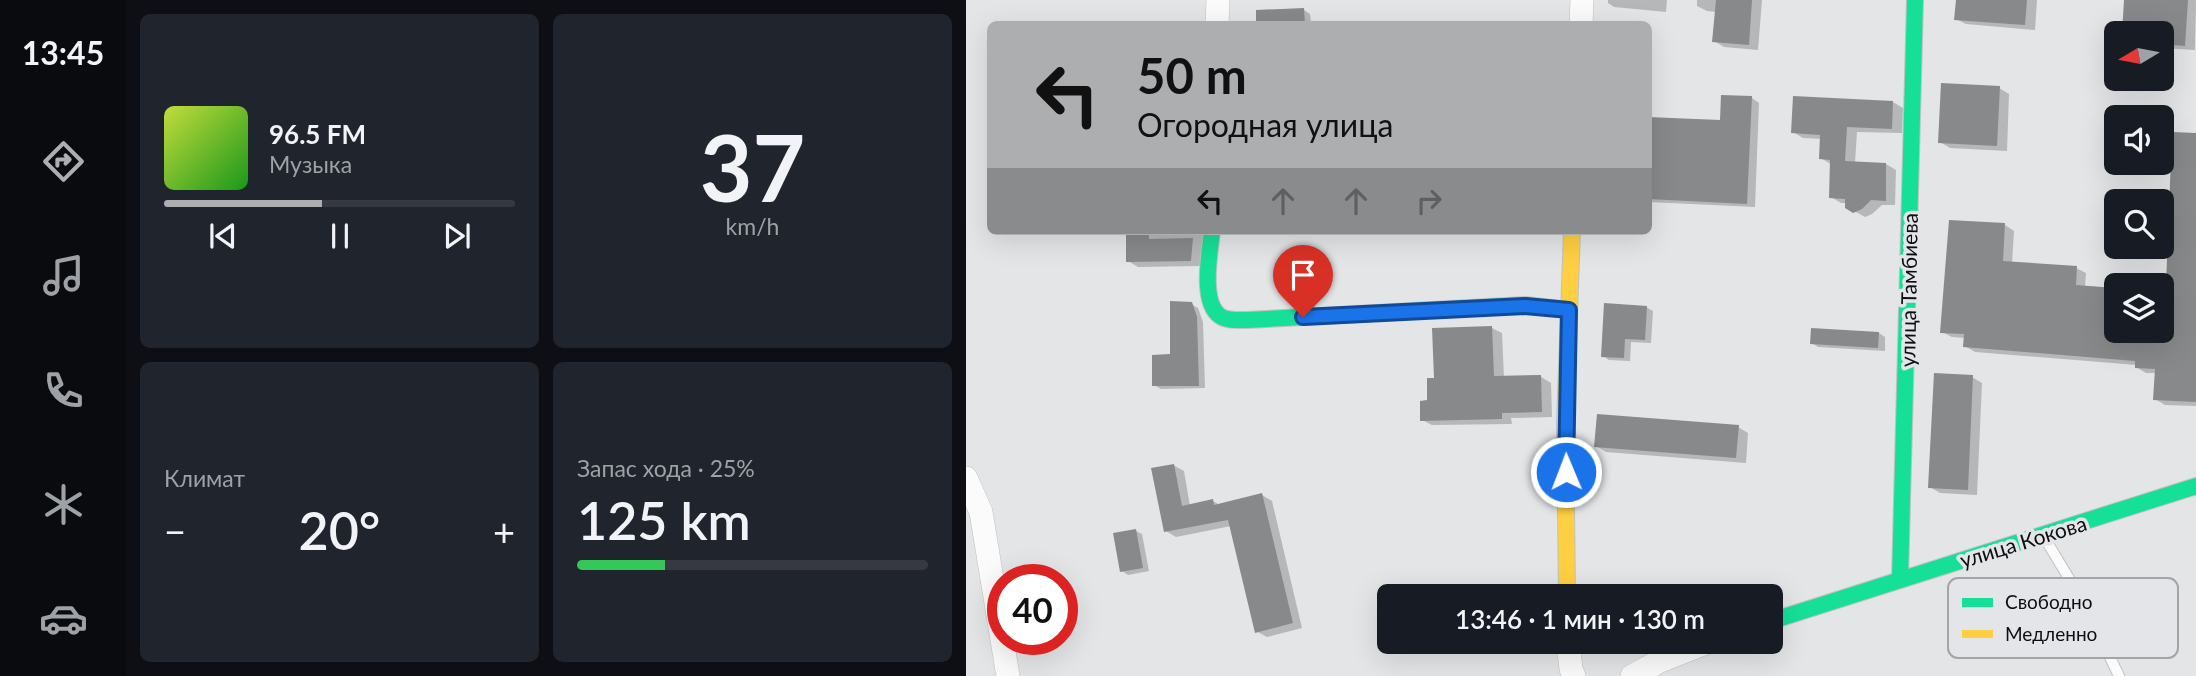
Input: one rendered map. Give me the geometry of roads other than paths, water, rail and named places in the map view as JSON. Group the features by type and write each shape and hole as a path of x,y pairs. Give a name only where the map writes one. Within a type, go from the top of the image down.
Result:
{"street":[{"path":"1217,21 1218,0"},
{"path":"1581,21 1582,0"},
{"name":"улица Тамбиева","path":"1900,579 1914,0"},
{"path":"1212,235 1208,289 1211,307 1222,318 1247,320 1525,306 1569,310"},
{"path":"1567,584 1565,422 1573,235"},
{"path":"966,478 981,512 1008,676"},
{"name":"улица Кокова","path":"1783,617 2196,486"},
{"path":"1570,654 1574,676"},
{"path":"1632,676 1678,654"}],"lane":[{"path":"2043,534 2069,578"},
{"path":"2110,658 2119,676"}]}
